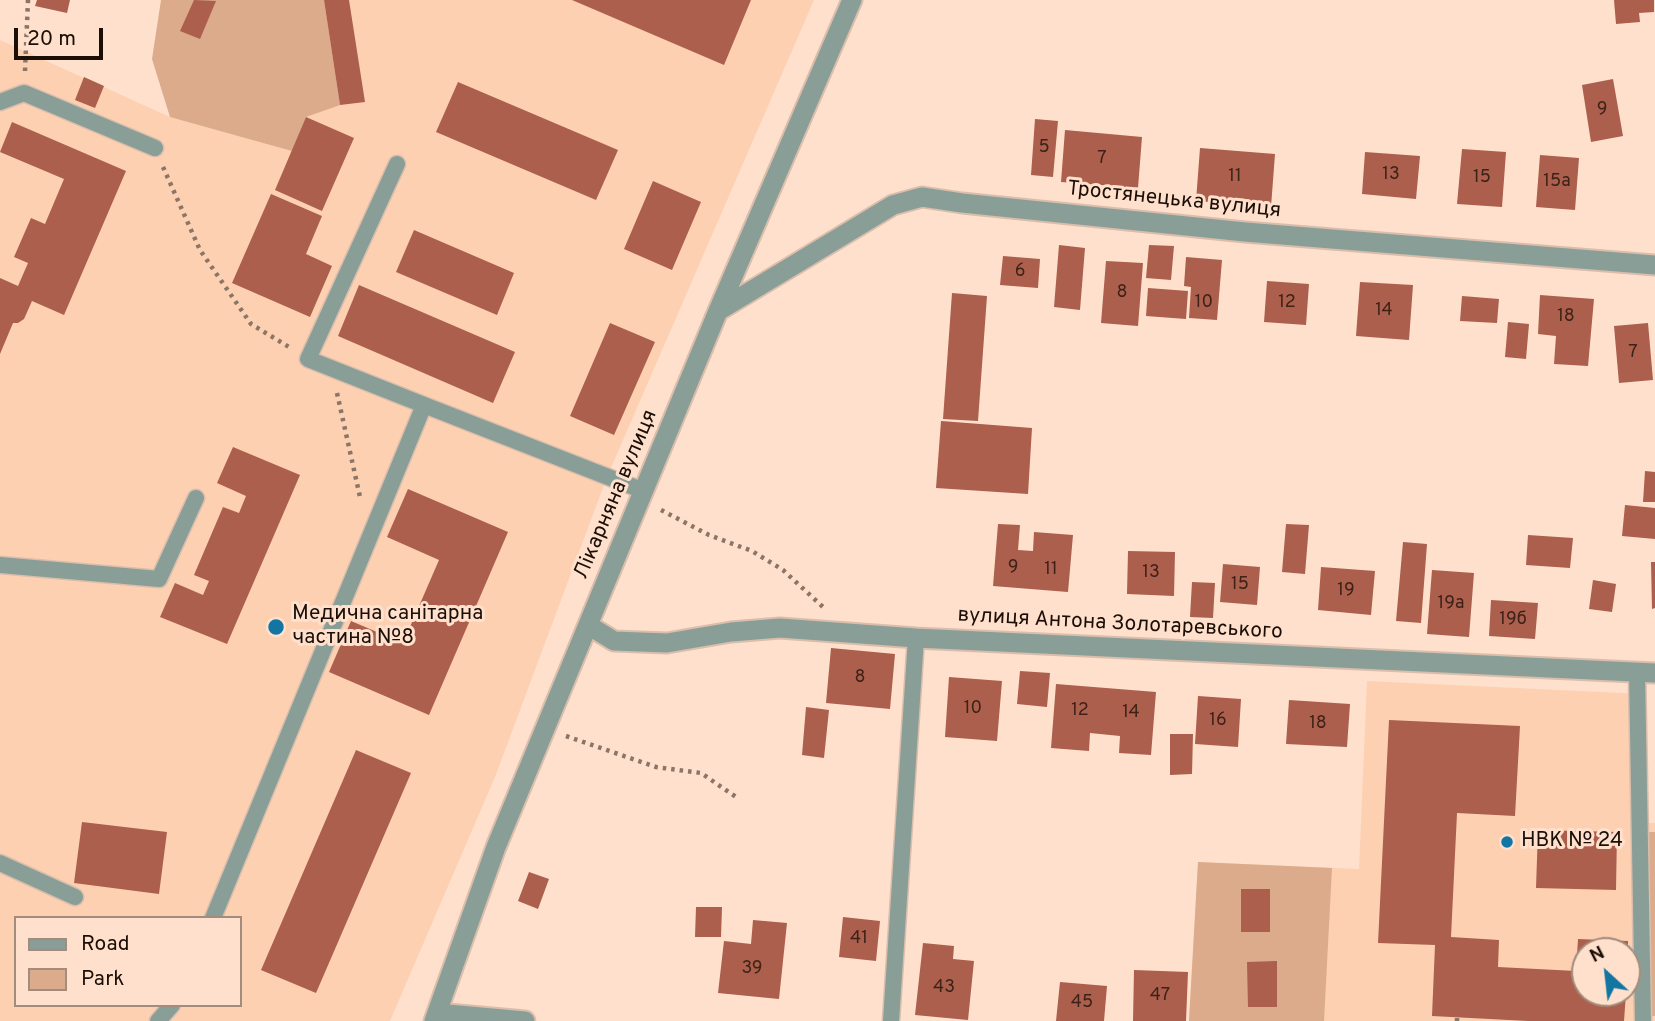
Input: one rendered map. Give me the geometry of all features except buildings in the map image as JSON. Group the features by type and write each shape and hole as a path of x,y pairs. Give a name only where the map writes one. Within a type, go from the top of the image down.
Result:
{"street":[{"name":"Лікарняна вулиця","path":"525,1021 435,1017 496,847 718,311 852,0"},
{"name":"Тростянецька вулиця","path":"718,311 893,205 922,197 1245,232 1655,265"},
{"name":"вулиця Антона Золотаревського","path":"588,625 614,641 667,643 731,632 780,628 916,638 1646,672"}],"lane":[{"path":"0,102 24,93 155,148"},
{"path":"397,164 308,359 642,495"},
{"path":"214,916 424,405"},
{"path":"0,565 159,579 197,498"},
{"path":"891,1021 916,638"},
{"path":"1643,1021 1646,672"},
{"path":"0,863 75,897"},
{"path":"158,1021 170,1007"}],"path":[{"path":"24,93 28,0"},
{"path":"155,148 200,250 251,324 308,359"},
{"path":"332,368 360,500"},
{"path":"642,495 709,534 752,551 783,569 824,608"},
{"path":"545,728 656,766 701,773 739,799"}],"shaded area":[{"name":"Медична санітарна частина №8","path":"324,0 814,0 607,477 495,777 390,1021 0,1021 0,40 170,117"},
{"name":"НВК № 24","path":"1367,681 1644,694 1643,823 1655,823 1655,1021 1189,1021 1198,862 1359,869"}],"green space":[{"path":"161,0 324,0 340,105 306,117 292,151 170,117 152,59"},
{"path":"1644,832 1655,832 1655,1016 1648,1016"},
{"path":"1198,862 1332,868 1324,1021 1189,1021"}],"place":[{"name":"Медична санітарна частина №8","path":"276,627"},
{"name":"НВК № 24","path":"1507,842"}]}
